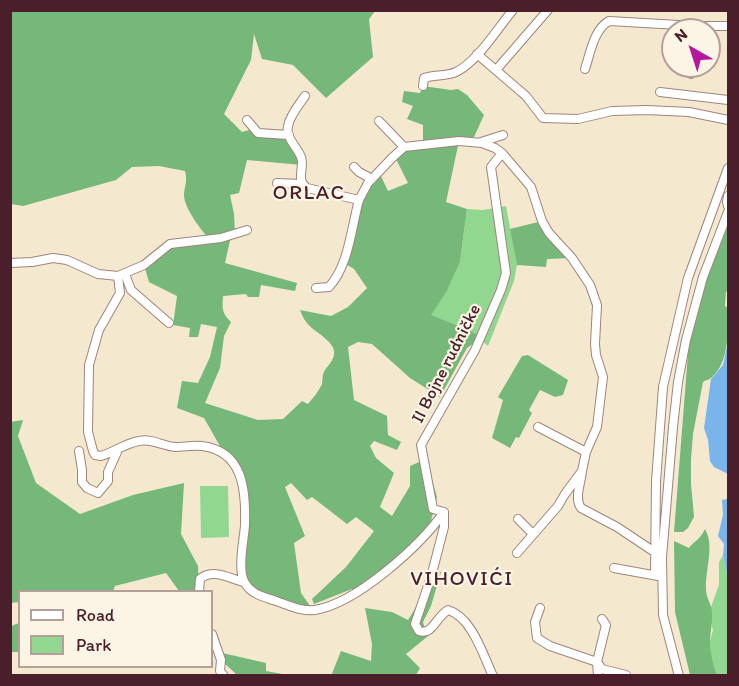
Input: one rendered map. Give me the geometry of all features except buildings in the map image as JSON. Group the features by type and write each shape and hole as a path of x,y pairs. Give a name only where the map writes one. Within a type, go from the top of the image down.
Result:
{"street":[{"path":"423,86 424,78 453,74 465,66 513,10"},
{"path":"496,70 548,10"},
{"path":"585,69 603,24 609,21 661,25"},
{"path":"477,54 526,96 543,118 579,119 612,111 646,110 689,112 729,120"},
{"path":"660,92 729,100"},
{"path":"302,184 300,180 302,158 289,135 288,124 304,96"},
{"path":"247,120 258,133 289,135"},
{"path":"379,121 404,147"},
{"path":"479,142 503,135"},
{"path":"316,288 328,287 336,278 344,263 359,201 372,179 404,147 459,141 479,142 502,153 531,187 542,221 590,285 597,305 595,344 603,377 597,427 586,452 577,503 581,508 617,527 662,557"},
{"name":"II Bojne rudničke","path":"444,512 432,509 422,445 475,350 501,291 506,273 491,167 502,153"},
{"path":"354,167 372,179"},
{"path":"679,675 663,615 654,552 656,481 663,387 688,278 729,168"},
{"path":"278,183 302,184 311,189 327,191 359,201"},
{"path":"729,196 726,202 729,206"},
{"path":"659,576 678,382 686,340 704,278 729,212"},
{"path":"10,263 53,258 67,260 98,274 122,275 144,265 170,244 221,238 247,230"},
{"path":"699,250 714,250"},
{"path":"122,275 120,293 99,330 91,355 87,409 88,432 93,451 95,455 101,456 117,452 140,441 151,441 171,447 204,446 225,455 239,471 243,485 243,582"},
{"path":"122,275 131,290 169,323"},
{"path":"538,427 586,452"},
{"path":"79,451 82,482 87,488 98,492 103,490 108,481 108,472 117,452"},
{"path":"517,553 558,506 582,471"},
{"path":"199,590 200,579 206,574 213,573 243,582 259,596 298,608 313,610 339,602 368,585 432,528 444,512"},
{"path":"444,512 444,527 431,577 415,624 419,631 428,632 440,614 448,610 455,612 477,637 493,675"},
{"path":"519,519 533,534"},
{"path":"614,568 659,576"},
{"path":"540,608 535,622 537,638 550,646 597,663 602,669 626,675"},
{"path":"598,675 597,663 606,625 603,619"},
{"path":"213,637 221,660 220,670 224,675"}],"green space":[{"path":"10,11 375,11 369,19 373,57 326,98 293,65 262,59 254,34 251,60 224,114 242,132 253,129 289,135 302,165 247,160 239,193 230,195 235,235 231,236 225,263 297,283 295,291 261,285 259,297 248,297 246,294 223,296 223,311 231,322 224,336 220,368 205,403 258,420 283,419 302,401 308,404 321,387 324,372 334,357 332,345 309,325 300,310 331,316 348,307 367,288 354,269 344,263 359,200 379,172 388,191 408,183 396,159 404,147 423,144 423,125 407,119 413,106 402,102 404,91 420,93 423,86 458,89 467,95 484,115 474,137 459,141 446,202 467,209 460,262 447,291 431,315 471,331 481,338 467,348 440,397 410,378 372,344 358,342 348,347 354,400 387,416 388,435 401,442 397,450 374,441 370,446 376,458 394,473 380,507 392,516 410,486 410,466 426,459 437,497 431,521 431,533 354,595 352,589 314,604 312,599 346,567 374,531 356,517 347,524 312,497 307,500 291,483 285,487 305,536 294,543 301,593 313,610 264,599 243,582 242,477 225,455 204,418 177,408 182,381 198,383 210,357 217,327 201,324 198,337 189,337 190,328 173,325 177,296 149,282 144,265 164,248 210,240 187,207 184,196 185,171 159,166 132,167 116,180 23,206 11,204"},
{"path":"506,206 517,265 514,281 488,346 471,331 430,315 447,291 460,262 467,209 483,210"},
{"path":"728,212 728,290 725,306 728,308 727,345 717,371 710,379 703,382 693,434 691,484 694,517 683,532 674,532 689,341 703,277"},
{"path":"542,221 572,258 547,259 546,267 517,265 510,229"},
{"path":"528,355 568,380 563,395 555,397 540,390 529,410 532,413 519,438 516,437 510,448 492,438 503,400 498,397 522,356"},
{"path":"23,420 18,436 36,483 80,514 133,495 184,483 181,534 198,566 199,590 178,590 166,573 115,586 113,590 18,590 18,602 11,603 10,422"},
{"path":"200,486 228,486 229,537 201,538"},
{"path":"705,529 709,543 706,589 712,611 710,647 717,675 690,675 675,612 674,541 689,548"},
{"path":"723,555 728,579 728,675 717,675 710,652 713,630 711,607 719,585 719,562"},
{"path":"438,571 441,572 431,606 423,622 425,629 433,632 406,654 420,668 416,675 331,676 341,651 371,661 372,644 365,608 392,612 408,620"},
{"path":"18,623 18,652 11,652 11,626"},
{"path":"218,652 266,663 266,671 288,675 237,675 221,660"}],"water":[{"path":"728,342 728,474 714,467 710,461 704,428 711,379 723,365"},
{"path":"728,496 728,579 723,555 724,544 718,536 723,515 722,500 727,499"}],"district":[{"name":"ORLAC","path":"309,194"},
{"name":"VIHOVIĆI","path":"462,580"}]}
